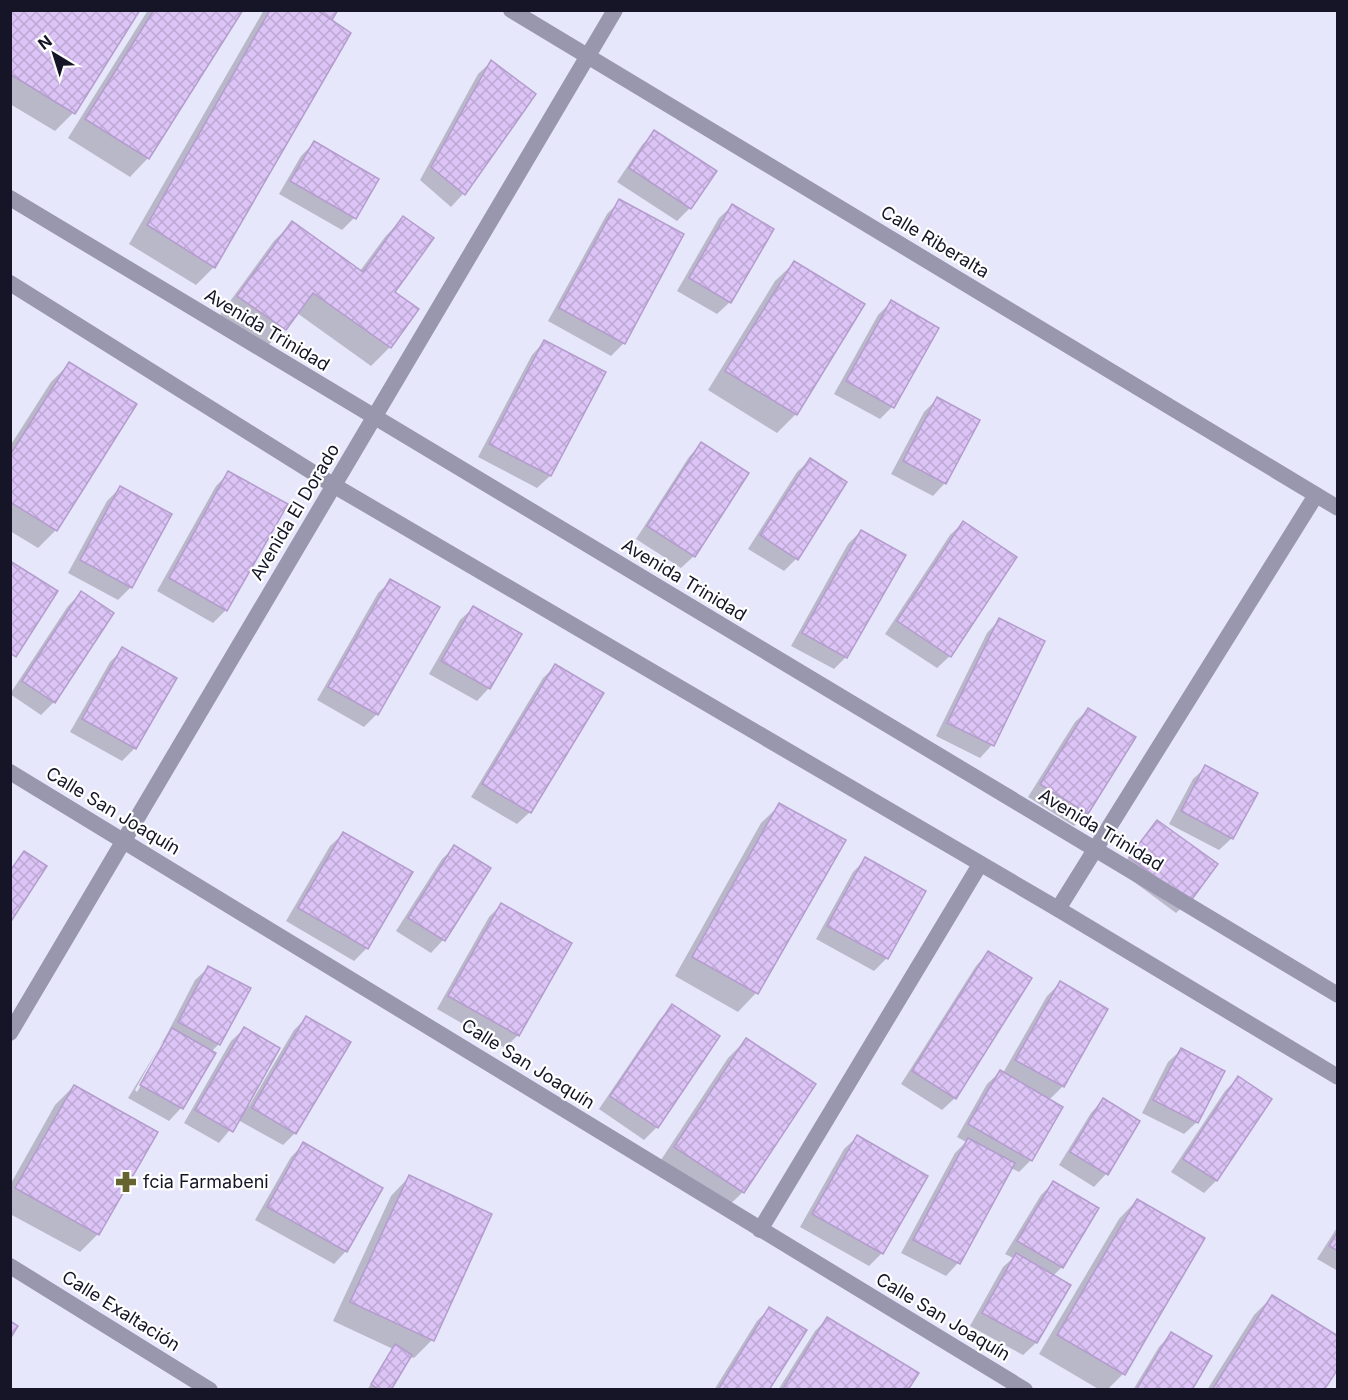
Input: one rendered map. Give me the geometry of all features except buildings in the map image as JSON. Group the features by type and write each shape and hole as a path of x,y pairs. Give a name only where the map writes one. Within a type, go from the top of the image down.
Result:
{"street":[{"name":"Calle Riberalta","path":"511,10 1338,508"},
{"name":"Avenida El Dorado","path":"10,1033 615,10"},
{"name":"Avenida Trinidad","path":"10,198 1338,995"},
{"path":"10,283 333,485 979,866 1058,909 1338,1077"},
{"path":"1058,909 1316,495"},
{"name":"Calle San Joaquín","path":"10,772 1025,1389"},
{"path":"760,1230 979,866"},
{"name":"Calle Exaltación","path":"10,1266 210,1389"}],"place":[{"name":"fcia Farmabeni","path":"126,1182"}]}
